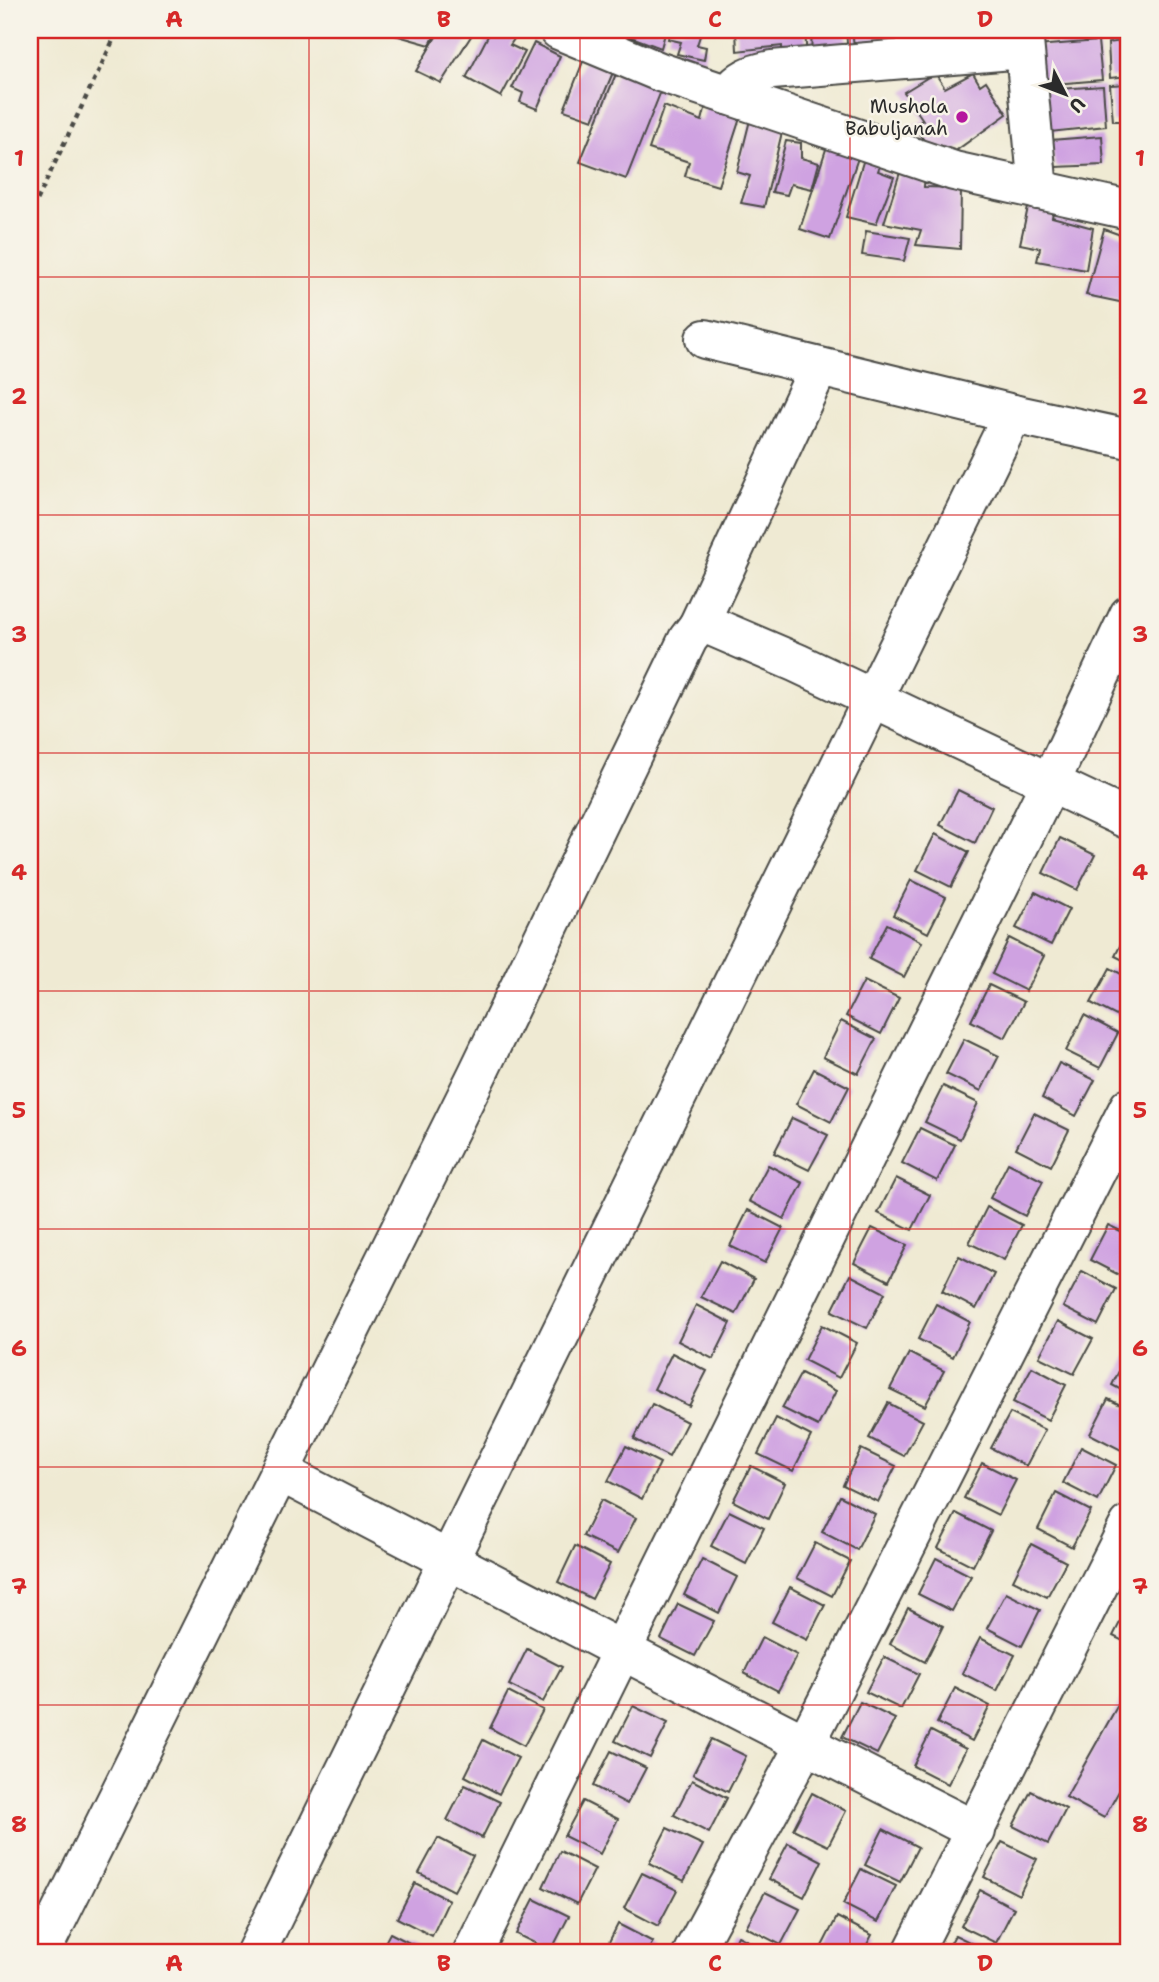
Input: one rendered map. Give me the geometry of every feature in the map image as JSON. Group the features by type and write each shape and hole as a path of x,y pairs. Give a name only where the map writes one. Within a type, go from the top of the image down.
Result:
{"street":[{"path":"559,30 660,72 954,171 1129,210"},
{"path":"728,94 737,83 751,75 772,70 1023,39 1038,190"},
{"path":"705,340 1129,439"},
{"path":"41,1952 477,1074 688,639 698,626 819,367"},
{"path":"257,1952 1013,414"},
{"path":"473,1952 624,1651 1050,783 1129,615"},
{"path":"698,626 706,624 797,663 1129,820"},
{"path":"693,1952 806,1743 1129,1107"},
{"path":"280,1472 976,1830"},
{"path":"913,1952 1129,1525"}],"path":[{"path":"33,209 118,30"}],"building":[{"path":"397,30 437,30 430,45 395,35"},
{"path":"440,30 475,30 441,83 416,71"},
{"path":"491,30 520,30 510,45 525,52 501,97 466,78"},
{"path":"627,30 666,30 661,48 626,35"},
{"path":"670,30 702,30 697,45 706,47 704,60 677,54 681,42 668,39"},
{"path":"736,30 805,30 807,59 783,61 782,46 737,51"},
{"path":"811,30 846,30 848,55 812,57"},
{"path":"852,30 887,30 888,52 855,54"},
{"path":"902,30 951,30 952,33 904,43"},
{"path":"1035,30 1101,30 1101,35 1036,41"},
{"path":"1129,40 1129,76 1110,78 1108,43"},
{"path":"1098,41 1102,80 1030,86 1036,46"},
{"path":"534,43 560,56 537,109 520,102 523,93 512,88"},
{"path":"584,59 614,70 593,120 564,110"},
{"path":"620,64 663,86 626,179 580,162"},
{"name":"Mushola Babuljanah","path":"935,73 945,88 973,73 980,85 986,81 1007,114 940,162 913,125 923,120 904,92"},
{"path":"1129,84 1129,121 1113,121 1110,85"},
{"path":"1103,86 1106,126 1050,132 1045,90"},
{"path":"706,105 740,118 718,186 685,176 689,162 649,149 664,106 702,121"},
{"path":"750,120 783,128 764,207 741,203 750,176 737,172"},
{"path":"1102,136 1104,165 1055,167 1051,140"},
{"path":"829,140 860,152 830,239 800,229"},
{"path":"786,141 801,143 801,158 819,163 812,189 791,184 787,195 772,192"},
{"path":"867,149 884,155 878,171 894,177 876,224 846,217"},
{"path":"902,166 925,170 924,187 961,188 960,249 916,245 921,230 884,223"},
{"path":"1029,203 1054,208 1052,217 1093,228 1086,270 1037,261 1040,248 1020,244"},
{"path":"1104,229 1129,238 1129,304 1086,295"},
{"path":"866,231 910,238 904,261 862,255"},
{"path":"958,790 992,807 975,843 940,825"},
{"path":"935,834 969,852 951,887 917,870"},
{"path":"1060,838 1095,855 1077,890 1043,873"},
{"path":"911,880 946,897 928,933 893,915"},
{"path":"1035,892 1069,909 1051,945 1016,928"},
{"path":"887,924 922,942 904,977 869,959"},
{"path":"1129,928 1129,963 1115,956"},
{"path":"1009,938 1044,956 1026,991 992,974"},
{"path":"1110,968 1129,978 1129,1015 1126,1021 1091,1003"},
{"path":"864,981 899,998 881,1034 846,1016"},
{"path":"989,985 1024,1002 1005,1038 971,1021"},
{"path":"1084,1015 1118,1033 1100,1068 1066,1051"},
{"path":"841,1021 876,1039 858,1074 823,1057"},
{"path":"964,1039 999,1056 981,1091 946,1074"},
{"path":"1059,1063 1095,1080 1076,1116 1042,1098"},
{"path":"814,1069 849,1087 831,1122 796,1104"},
{"path":"943,1086 978,1103 960,1139 925,1122"},
{"path":"1034,1113 1069,1130 1051,1166 1016,1148"},
{"path":"792,1118 828,1135 809,1170 774,1153"},
{"path":"920,1128 955,1145 937,1181 902,1163"},
{"path":"1008,1163 1043,1181 1025,1216 990,1198"},
{"path":"768,1165 803,1183 784,1219 749,1201"},
{"path":"896,1178 930,1195 912,1230 878,1213"},
{"path":"987,1207 1022,1225 1004,1260 969,1243"},
{"path":"748,1210 783,1228 765,1263 730,1246"},
{"path":"1108,1225 1129,1235 1129,1268 1125,1278 1090,1260"},
{"path":"872,1228 907,1245 889,1281 854,1263"},
{"path":"959,1256 994,1274 976,1309 942,1291"},
{"path":"720,1261 754,1279 736,1314 701,1297"},
{"path":"1082,1271 1116,1289 1098,1325 1063,1307"},
{"path":"850,1275 885,1293 867,1328 832,1311"},
{"path":"936,1304 970,1322 953,1357 918,1339"},
{"path":"696,1305 731,1323 713,1359 678,1341"},
{"path":"1058,1321 1093,1339 1074,1374 1039,1357"},
{"path":"822,1325 857,1343 839,1378 804,1360"},
{"path":"1129,1351 1129,1394 1112,1385"},
{"path":"672,1353 707,1371 689,1406 654,1389"},
{"path":"909,1353 944,1371 925,1406 890,1389"},
{"path":"1032,1367 1066,1385 1048,1420 1013,1402"},
{"path":"801,1373 836,1391 818,1426 782,1408"},
{"path":"1108,1399 1129,1409 1129,1443 1125,1452 1090,1434"},
{"path":"888,1403 923,1421 904,1456 869,1438"},
{"path":"652,1404 687,1422 669,1457 634,1439"},
{"path":"1010,1413 1045,1430 1026,1466 991,1448"},
{"path":"776,1418 811,1436 793,1471 758,1454"},
{"path":"626,1446 660,1463 642,1499 608,1481"},
{"path":"1081,1447 1116,1465 1098,1501 1063,1483"},
{"path":"861,1449 896,1466 878,1502 843,1485"},
{"path":"982,1463 1016,1480 998,1515 964,1498"},
{"path":"751,1466 785,1483 768,1519 733,1501"},
{"path":"1056,1493 1091,1511 1072,1547 1038,1529"},
{"path":"840,1496 875,1514 857,1550 822,1532"},
{"path":"601,1500 636,1518 618,1553 583,1536"},
{"path":"729,1511 764,1528 746,1564 711,1546"},
{"path":"956,1513 991,1531 973,1566 938,1548"},
{"path":"815,1543 850,1561 832,1596 797,1578"},
{"path":"1031,1544 1066,1562 1047,1597 1013,1580"},
{"path":"575,1546 610,1564 592,1599 558,1582"},
{"path":"936,1558 971,1576 952,1611 918,1594"},
{"path":"702,1559 737,1577 719,1613 684,1595"},
{"path":"790,1587 825,1605 807,1640 772,1622"},
{"path":"1006,1593 1040,1610 1022,1646 987,1628"},
{"path":"678,1604 714,1621 695,1656 661,1639"},
{"path":"1129,1605 1129,1644 1113,1636"},
{"path":"908,1608 943,1626 925,1662 890,1644"},
{"path":"762,1637 797,1655 778,1691 744,1673"},
{"path":"980,1638 1015,1655 997,1691 962,1673"},
{"path":"527,1649 562,1667 543,1702 509,1685"},
{"path":"884,1657 919,1674 901,1709 866,1692"},
{"path":"955,1688 990,1706 972,1741 937,1723"},
{"path":"508,1692 543,1710 524,1746 490,1728"},
{"path":"1123,1696 1129,1700 1129,1773 1104,1818 1066,1797"},
{"path":"860,1702 895,1719 877,1754 842,1737"},
{"path":"633,1706 668,1723 650,1758 615,1741"},
{"path":"931,1731 966,1749 948,1784 913,1766"},
{"path":"711,1739 746,1756 728,1792 693,1774"},
{"path":"483,1740 518,1758 499,1794 465,1776"},
{"path":"611,1751 646,1768 627,1804 593,1786"},
{"path":"692,1780 727,1798 709,1833 674,1815"},
{"path":"465,1785 500,1802 482,1838 447,1820"},
{"path":"1031,1791 1066,1809 1048,1844 1013,1826"},
{"path":"812,1793 846,1811 828,1846 793,1829"},
{"path":"583,1801 618,1819 600,1854 564,1836"},
{"path":"667,1828 703,1845 684,1881 649,1863"},
{"path":"883,1829 918,1847 900,1882 865,1865"},
{"path":"438,1838 473,1856 454,1891 419,1873"},
{"path":"1002,1842 1037,1859 1019,1895 984,1877"},
{"path":"788,1843 822,1861 804,1897 769,1879"},
{"path":"560,1851 595,1869 577,1904 543,1887"},
{"path":"861,1869 896,1886 878,1922 843,1904"},
{"path":"642,1873 677,1890 658,1926 624,1908"},
{"path":"415,1883 449,1900 432,1936 397,1918"},
{"path":"980,1890 1014,1908 996,1943 961,1926"},
{"path":"765,1892 800,1909 781,1945 746,1927"},
{"path":"534,1899 569,1916 551,1951 516,1934"},
{"path":"837,1917 872,1935 863,1952 819,1952"},
{"path":"618,1924 653,1942 647,1952 604,1952"},
{"path":"390,1933 427,1952 380,1952"},
{"path":"955,1935 990,1952 946,1952"},
{"path":"738,1936 769,1952 730,1952"}],"place":[{"name":"Mushola Babuljanah","path":"962,117"}]}
